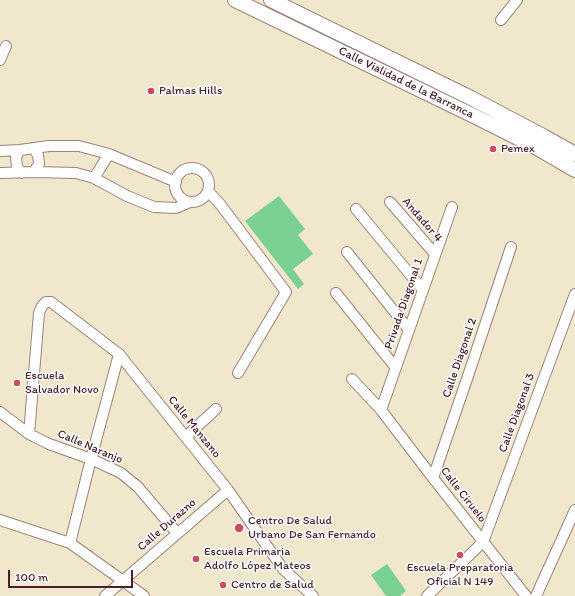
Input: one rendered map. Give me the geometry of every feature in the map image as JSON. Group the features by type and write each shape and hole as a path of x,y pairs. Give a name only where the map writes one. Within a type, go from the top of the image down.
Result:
{"main road":[{"name":"Calle Vialidad de la Barranca","path":"235,0 476,117 532,145 575,170"},
{"name":"Calle Vialidad de la Barranca","path":"271,0 471,98 575,154"}],"street":[{"path":"502,20 517,0"},
{"path":"0,60 6,46"},
{"path":"0,151 49,146 79,146 109,154 176,182"},
{"path":"34,148 38,155 39,164 34,172"},
{"path":"20,150 16,157 17,167 22,173"},
{"path":"94,178 109,154"},
{"path":"0,173 76,173 94,178 128,196 154,207 176,208 201,199 208,191 209,180 206,175 197,168 186,169 181,172 176,182 177,192 180,197 190,202"},
{"path":"208,191 220,204 286,292 238,373"},
{"name":"Andador 4","path":"390,202 435,254"},
{"name":"Privada Diagonal 1","path":"381,410 452,207"},
{"path":"356,209 423,290"},
{"name":"Calle Diagonal 2","path":"433,478 511,247"},
{"path":"347,252 409,330"},
{"path":"336,293 396,368"},
{"name":"Calle Diagonal 3","path":"483,542 575,294"},
{"name":"Calle Manzano","path":"29,434 39,313 42,306 46,302 51,302 118,354 228,490 283,569 312,596"},
{"path":"70,543 118,354"},
{"name":"Calle Ciruelo","path":"352,379 381,410 523,595"},
{"path":"186,438 216,408"},
{"name":"Calle Naranjo","path":"0,412 29,434 49,444 91,458 120,473 138,487 177,533"},
{"name":"Calle Durazno","path":"105,596 228,490"},
{"path":"536,596 575,510"},
{"path":"0,520 70,543 144,596"},
{"path":"427,596 483,542"}],"green space":[{"path":"279,196 305,229 298,235 313,254 293,269 304,284 298,289 245,221"},
{"path":"387,564 406,591 400,596 386,596 371,575"}],"place":[{"name":"Palmas Hills","path":"151,91"},
{"name":"Pemex","path":"493,149"},
{"name":"Escuela Salvador Novo","path":"17,383"},
{"name":"Centro De Salud Urbano De San Fernando","path":"239,528"},
{"name":"Escuela Preparatoria Oficial N 149","path":"460,555"},
{"name":"Escuela Primaria Adolfo López Mateos","path":"196,559"},
{"name":"Centro de Salud","path":"223,585"}]}
